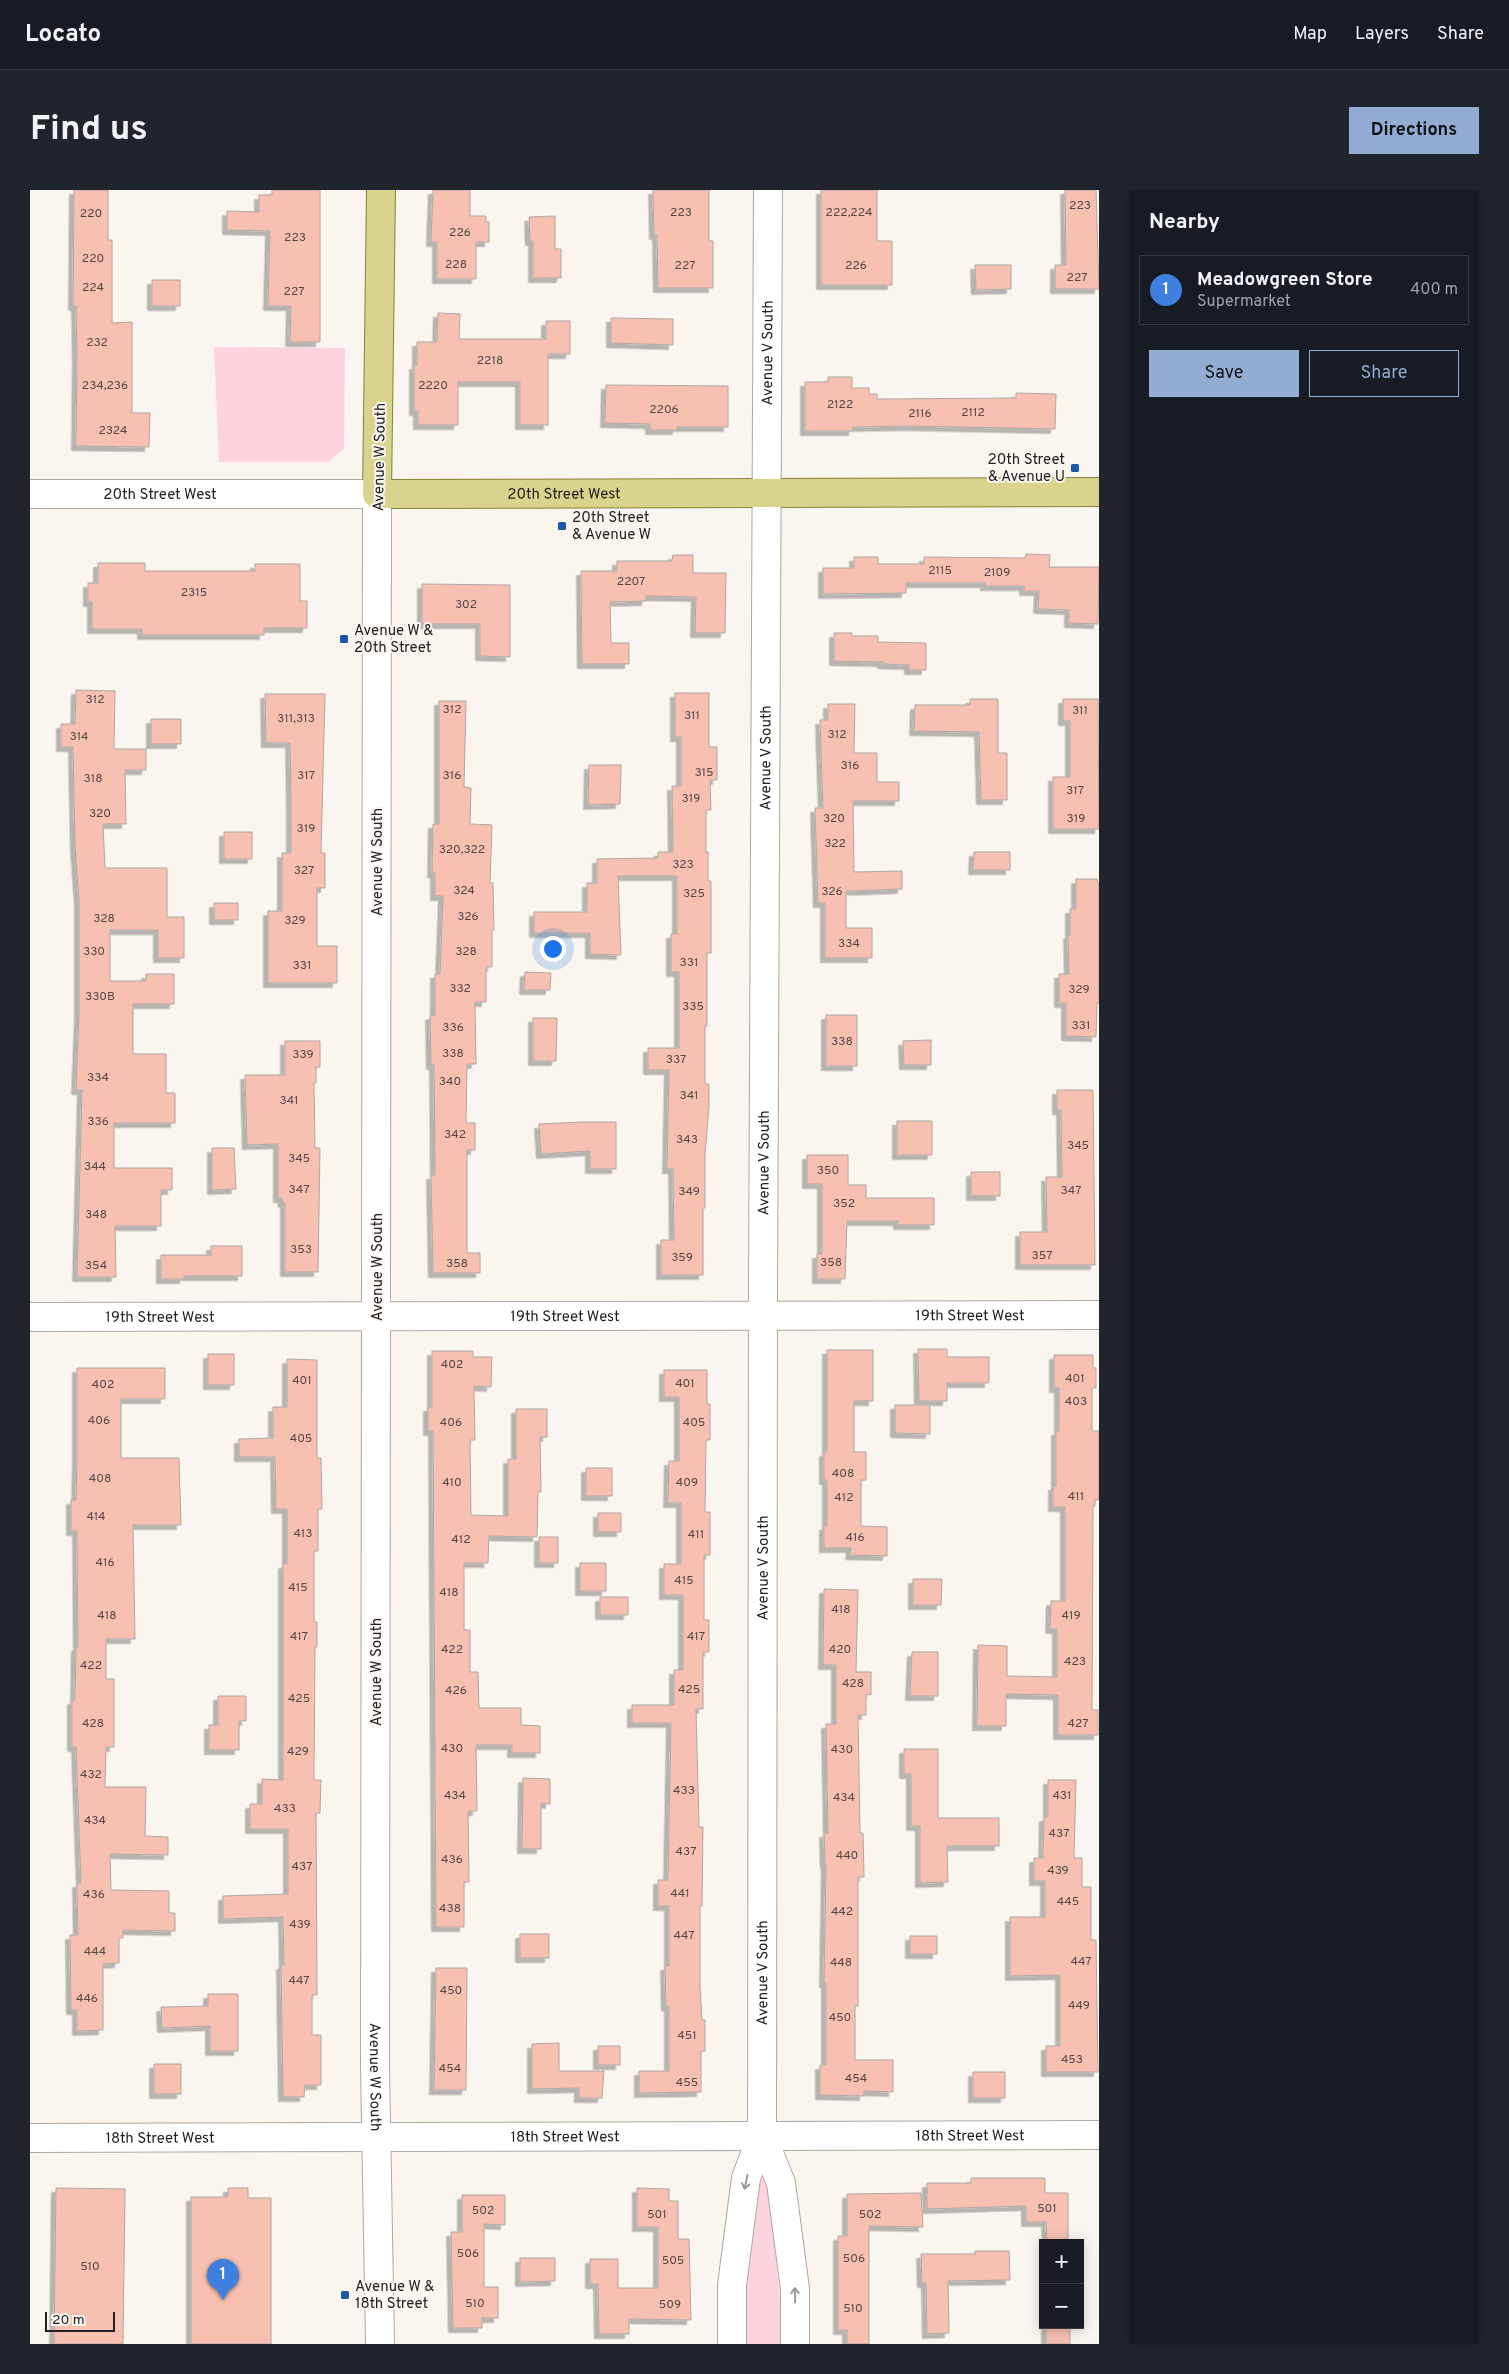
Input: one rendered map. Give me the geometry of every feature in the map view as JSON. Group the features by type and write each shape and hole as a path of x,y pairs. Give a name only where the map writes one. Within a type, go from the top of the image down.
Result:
{"main road":[{"name":"Avenue W South","path":"377,494 382,190"},
{"name":"20th Street West","path":"377,494 1099,492"}],"street":[{"name":"Avenue V South","path":"732,2344 732,2285 746,2178 762,2136 763,1316 768,190"},
{"name":"20th Street West","path":"30,494 377,494"},
{"name":"Avenue W South","path":"377,494 375,2057 380,2344"},
{"name":"19th Street West","path":"30,1318 1099,1315"},
{"name":"18th Street West","path":"30,2138 1099,2135"},
{"name":"Avenue V South","path":"762,2136 782,2183 795,2289 795,2344"}],"shaded area":[{"path":"214,347 345,348 344,449 328,462 219,462"},
{"path":"761,2177 766,2178 769,2182 781,2313 781,2344 742,2344 756,2182"}],"building":[{"path":"74,190 108,190 108,240 112,240 112,323 132,322 132,413 150,413 149,447 76,446 76,306 73,306"},
{"path":"272,190 320,190 320,342 290,342 291,306 268,306 270,231 227,230 227,211 259,212 259,195 272,195"},
{"path":"433,190 470,190 470,216 486,216 486,222 489,222 489,242 476,242 476,279 437,279 437,242 431,242"},
{"path":"653,190 709,190 709,241 713,241 713,288 658,288 657,235 654,235"},
{"path":"821,190 877,190 877,241 892,241 892,285 821,285"},
{"path":"1065,190 1096,190 1099,289 1055,289 1055,265 1066,265"},
{"path":"555,216 555,249 561,249 561,278 533,278 533,241 530,241 529,217"},
{"path":"975,265 1011,265 1011,289 976,290"},
{"path":"152,280 180,280 180,306 152,306"},
{"path":"438,313 460,314 459,339 546,339 546,321 570,321 570,354 548,354 548,425 520,425 520,382 458,382 458,425 418,425 418,411 414,411 414,365 417,365 417,342 437,342"},
{"path":"611,318 673,319 673,345 611,343"},
{"path":"828,377 852,377 852,388 869,388 869,394 877,394 877,399 1016,398 1016,393 1056,394 1055,429 908,426 853,427 853,431 805,431 805,382 828,382"},
{"path":"606,385 728,386 728,427 677,427 677,430 650,430 650,424 605,423"},
{"path":"1026,554 1050,555 1049,567 1099,567 1098,624 1069,623 1069,610 1038,609 1039,591 1024,591 1024,586 985,586 985,583 906,583 906,593 823,594 823,568 854,568 854,557 878,557 878,564 924,564 924,557 1025,558"},
{"path":"673,555 693,555 693,573 726,573 725,633 695,633 696,597 646,596 646,601 610,602 611,643 629,643 629,664 582,664 581,571 617,571 617,561 672,561"},
{"path":"98,563 145,563 145,571 255,571 255,564 300,564 300,601 307,601 307,628 264,628 264,635 142,635 142,629 92,629 92,602 88,602 88,583 98,583"},
{"path":"422,584 510,585 510,657 480,656 480,624 422,624"},
{"path":"834,633 852,633 852,636 878,636 878,642 926,643 926,670 909,670 909,665 882,664 883,662 834,661"},
{"path":"76,690 115,691 114,749 146,749 146,770 125,770 126,824 103,824 105,868 167,868 167,917 184,917 184,958 158,958 158,930 110,930 110,981 146,981 146,974 174,974 174,1004 133,1004 133,1054 166,1054 166,1093 175,1093 175,1123 114,1123 114,1168 172,1168 172,1190 161,1190 161,1226 115,1226 116,1277 77,1277 82,1090 76,1090 79,1016 79,901 75,846 73,747 61,747 61,724 75,724"},
{"path":"675,693 709,693 709,747 717,747 717,780 710,780 711,810 706,810 708,881 711,881 711,953 707,953 707,1026 705,1026 705,1084 709,1084 709,1106 705,1155 705,1208 703,1208 703,1275 661,1275 661,1240 674,1240 673,1169 667,1169 669,1070 648,1070 648,1048 679,1048 679,972 671,972 671,934 677,934 677,876 618,876 621,955 590,954 590,933 534,933 534,912 587,912 587,883 597,883 597,859 658,858 658,852 673,852 672,786 681,786 681,737 675,737"},
{"path":"265,694 325,694 321,853 325,853 325,888 317,888 317,946 337,946 337,983 268,983 268,911 282,911 282,853 291,853 291,798 290,743 266,743"},
{"path":"970,699 998,699 998,753 1007,753 1007,800 981,800 979,732 914,731 915,705 970,705"},
{"path":"1063,699 1098,699 1099,829 1053,829 1053,777 1070,777 1070,721 1063,721"},
{"path":"439,701 466,701 464,787 471,788 470,824 492,825 490,883 493,883 494,930 492,930 492,967 486,967 486,1002 475,1002 476,1064 467,1064 466,1123 475,1123 475,1150 467,1150 467,1253 480,1253 480,1273 433,1273 431,1175 435,1175 434,1065 431,1065 430,1016 435,1015 435,974 440,974 443,896 435,896 435,873 432,873 433,824 439,824"},
{"path":"828,704 855,704 854,753 877,753 877,782 899,782 899,801 853,801 854,872 902,871 902,889 846,891 846,928 872,928 872,958 825,958 825,903 818,903 815,808 823,808 820,720 828,720"},
{"path":"151,719 181,719 181,744 151,744"},
{"path":"589,765 621,765 620,804 588,805"},
{"path":"224,832 252,832 252,859 224,859"},
{"path":"974,852 1010,852 1010,870 973,870"},
{"path":"1076,879 1097,879 1099,885 1099,1003 1097,1003 1096,1037 1066,1036 1066,1003 1059,1003 1059,974 1069,974 1068,935 1070,935 1070,909 1076,909"},
{"path":"214,903 238,903 238,920 214,920"},
{"path":"525,972 551,973 550,990 524,990"},
{"path":"826,1015 857,1015 857,1066 826,1066"},
{"path":"533,1018 557,1018 556,1061 533,1061"},
{"path":"931,1040 931,1065 904,1065 903,1041"},
{"path":"285,1041 320,1041 320,1067 316,1067 316,1083 314,1083 315,1148 320,1148 318,1272 285,1272 285,1203 283,1203 282,1198 278,1198 278,1144 247,1145 245,1075 285,1075"},
{"path":"1057,1090 1093,1090 1095,1265 1020,1265 1020,1232 1047,1232 1046,1177 1062,1177 1061,1110 1057,1110"},
{"path":"897,1121 932,1121 932,1155 897,1155"},
{"path":"616,1122 616,1169 590,1169 590,1151 541,1154 539,1124"},
{"path":"212,1148 234,1148 236,1189 212,1190"},
{"path":"807,1155 848,1155 848,1185 866,1185 866,1198 934,1198 934,1225 898,1225 898,1221 847,1221 845,1279 817,1279 817,1254 822,1254 822,1184 807,1184"},
{"path":"971,1172 1000,1172 1000,1196 971,1196"},
{"path":"211,1246 242,1246 242,1276 184,1276 184,1279 161,1279 161,1255 211,1255"},
{"path":"918,1349 947,1349 947,1357 989,1357 989,1383 947,1383 947,1401 919,1401"},
{"path":"827,1350 873,1350 873,1401 854,1401 854,1452 866,1452 866,1480 861,1480 861,1526 887,1527 887,1556 850,1555 851,1548 824,1548 824,1526 827,1526 827,1480 824,1480 824,1452 827,1452"},
{"path":"432,1351 473,1351 473,1357 492,1357 491,1387 474,1386 475,1440 470,1440 471,1515 508,1516 508,1459 516,1459 516,1409 547,1409 547,1437 540,1437 541,1492 538,1492 537,1537 489,1536 488,1563 464,1563 464,1630 470,1630 470,1672 478,1672 479,1708 521,1708 521,1725 540,1726 540,1753 512,1753 512,1745 476,1745 477,1811 468,1811 469,1882 464,1882 464,1927 436,1927 433,1431 428,1431 428,1407 432,1407"},
{"path":"208,1354 234,1354 234,1385 208,1385"},
{"path":"1054,1355 1093,1355 1093,1368 1096,1368 1096,1388 1092,1388 1092,1431 1099,1431 1099,1500 1095,1500 1095,1506 1093,1506 1092,1710 1098,1710 1098,1735 1058,1735 1058,1695 1006,1694 1006,1726 977,1726 978,1645 1007,1646 1007,1676 1057,1677 1057,1629 1050,1629 1051,1601 1065,1601 1065,1507 1053,1507 1053,1486 1056,1486 1056,1431 1059,1431 1059,1388 1054,1388"},
{"path":"287,1359 317,1360 317,1458 321,1458 322,1509 318,1509 318,1551 314,1551 314,1622 317,1622 317,1647 315,1647 314,1780 321,1780 320,1813 316,1813 317,1995 312,1995 312,2035 321,2035 321,2085 305,2085 304,2097 283,2097 281,1965 284,1965 283,1917 223,1919 223,1896 288,1894 288,1829 250,1829 250,1804 262,1804 262,1779 283,1780 283,1564 287,1564 287,1509 276,1509 275,1457 239,1457 239,1439 273,1438 273,1407 287,1407"},
{"path":"77,1368 165,1368 165,1399 121,1399 121,1458 179,1458 181,1525 133,1525 135,1639 106,1639 106,1679 114,1679 114,1747 106,1747 105,1787 146,1787 145,1836 168,1837 168,1855 110,1854 111,1890 169,1891 169,1913 175,1913 175,1931 123,1930 123,1938 119,1938 119,1963 103,1964 103,2030 77,2031 77,2010 71,2010 70,1935 78,1935 77,1883 81,1883 76,1747 72,1747 72,1700 75,1700 76,1647 78,1647 77,1531 71,1531 71,1500 76,1500"},
{"path":"664,1370 707,1370 707,1404 710,1404 710,1440 706,1440 705,1512 710,1512 710,1555 704,1555 704,1620 709,1620 709,1652 703,1652 703,1709 696,1709 699,1827 703,1827 702,1906 700,1906 700,1986 702,2020 705,2020 705,2051 701,2051 701,2092 639,2093 639,2071 669,2071 669,2006 666,2007 665,1966 669,1966 669,1906 658,1906 658,1880 668,1880 671,1723 632,1723 632,1705 674,1705 674,1670 683,1670 683,1595 664,1595 664,1564 681,1564 681,1503 668,1503 669,1461 679,1461 679,1397 664,1397"},
{"path":"895,1405 930,1405 930,1434 895,1433"},
{"path":"586,1468 612,1468 612,1496 586,1496"},
{"path":"598,1513 621,1513 621,1532 598,1532"},
{"path":"539,1537 558,1537 558,1563 539,1563"},
{"path":"580,1563 606,1563 606,1591 580,1591"},
{"path":"913,1579 942,1579 941,1605 913,1605"},
{"path":"824,1589 858,1590 856,1672 871,1672 871,1695 866,1694 866,1715 858,1715 860,1833 863,1833 864,1877 858,1877 858,2006 855,2006 855,2060 893,2060 893,2092 864,2091 864,2096 820,2095 820,2065 826,2065 826,1983 824,1983 826,1864 824,1833 828,1833 826,1724 836,1724 836,1665 823,1665"},
{"path":"600,1597 628,1597 628,1615 600,1615"},
{"path":"912,1652 938,1652 938,1696 910,1696"},
{"path":"218,1696 246,1696 246,1721 239,1721 239,1750 209,1750 209,1725 218,1725"},
{"path":"904,1749 938,1749 938,1818 999,1818 999,1846 947,1846 948,1882 920,1883 920,1826 911,1826 911,1774 904,1774"},
{"path":"523,1778 550,1779 550,1804 541,1803 541,1849 522,1849"},
{"path":"1048,1780 1076,1780 1074,1858 1082,1858 1082,1887 1091,1887 1091,1940 1096,1940 1098,2072 1046,2072 1046,2046 1060,2046 1060,1975 1010,1976 1010,1917 1045,1917 1045,1881 1034,1881 1034,1858 1043,1858 1044,1817 1048,1817"},
{"path":"520,1934 549,1934 549,1958 520,1958"},
{"path":"910,1936 937,1936 937,1954 910,1954"},
{"path":"436,1968 467,1968 466,2090 434,2090"},
{"path":"208,1994 238,1994 238,2051 210,2051 210,2026 162,2028 161,2007 208,2006"},
{"path":"559,2043 559,2071 604,2071 602,2098 579,2098 579,2088 532,2089 532,2044"},
{"path":"598,2046 620,2046 620,2065 598,2065"},
{"path":"154,2064 181,2064 181,2094 154,2094"},
{"path":"973,2072 1005,2072 1005,2098 973,2098"},
{"path":"971,2178 1045,2178 1045,2193 1068,2193 1068,2239 1047,2239 1046,2222 1026,2222 1026,2206 927,2209 927,2183 971,2183"},
{"path":"56,2188 125,2189 123,2344 54,2344"},
{"path":"228,2188 248,2188 248,2198 271,2198 271,2344 191,2344 191,2197 228,2197"},
{"path":"637,2188 669,2189 669,2201 678,2201 678,2239 689,2239 691,2320 629,2319 629,2334 599,2334 598,2284 590,2284 590,2259 618,2259 618,2288 658,2288 658,2227 637,2227"},
{"path":"921,2193 923,2227 869,2226 869,2344 847,2344 847,2330 838,2330 838,2236 847,2236 847,2194"},
{"path":"462,2195 505,2195 505,2225 484,2224 484,2287 498,2287 498,2318 482,2318 482,2328 453,2328 451,2232 462,2232"},
{"path":"975,2251 1009,2251 1010,2280 948,2281 949,2333 927,2334 926,2283 922,2283 921,2254 975,2254"},
{"path":"520,2258 555,2258 555,2281 520,2282"},
{"path":"1046,2329 1070,2329 1070,2344 1046,2344"}],"place":[{"name":"20th Street & Avenue U","path":"1075,468"},
{"name":"20th Street & Avenue W","path":"562,526"},
{"name":"Avenue W & 20th Street","path":"344,639"},
{"name":"Avenue W & 18th Street","path":"345,2295"},
{"name":"Meadowgreen Store","path":"223,2300"}]}
